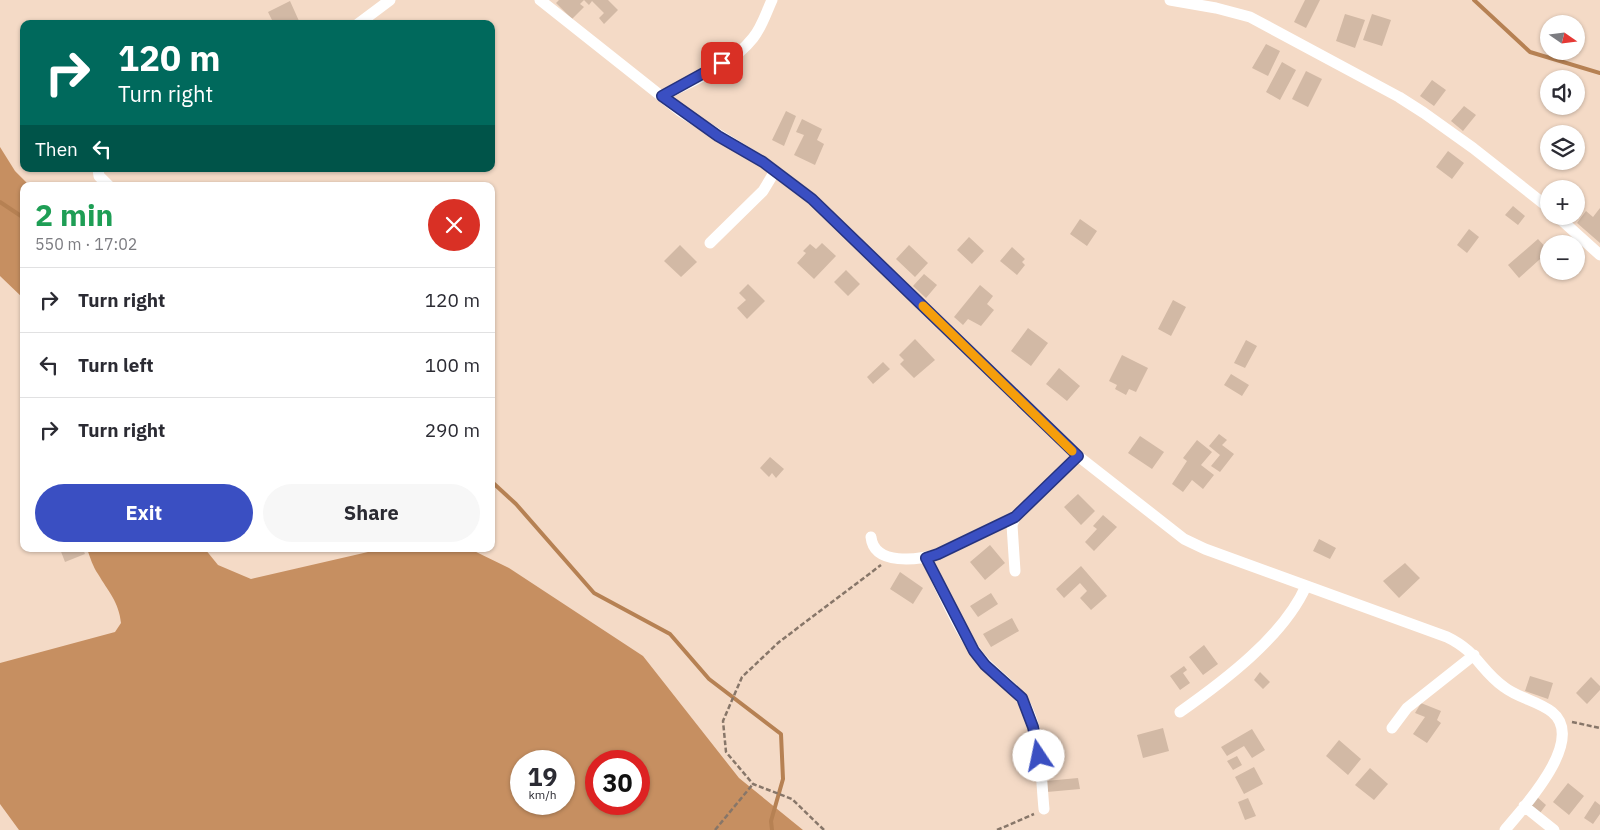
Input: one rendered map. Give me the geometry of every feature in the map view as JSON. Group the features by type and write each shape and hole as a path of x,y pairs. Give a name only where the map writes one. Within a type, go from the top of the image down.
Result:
{"street":[{"path":"363,20 390,0"},
{"path":"540,0 662,96 718,136 775,171 812,199 852,235 1004,386 1078,456 1140,507 1192,544 1447,637 1461,644 1474,654 1504,688 1552,712 1559,721 1562,740 1556,759 1540,787 1505,830"},
{"path":"662,96 735,56 752,39 762,24 772,0"},
{"path":"1170,0 1230,10 1250,17 1398,97 1473,148 1540,201"},
{"path":"710,243 763,191 775,171"},
{"path":"98,172 99,176 105,182"},
{"path":"1567,225 1600,255"},
{"path":"871,538 872,546 878,554 890,558 926,558 947,550 1015,517 1078,456"},
{"path":"1015,517 1012,525 1015,571"},
{"path":"926,558 974,651 985,665 1022,698 1028,710 1039,756 1044,809"},
{"path":"1180,712 1239,668 1290,614 1306,586"},
{"path":"1392,728 1407,708 1474,654"},
{"path":"1524,806 1554,830"}],"path":[{"path":"824,830 792,798 754,784 726,752 723,721 742,677 779,642 890,558"},
{"path":"1559,721 1600,728"},
{"path":"716,830 754,784"},
{"path":"997,830 1044,809"}],"shaded area":[{"path":"0,147 15,171 26,182 20,182 20,295 0,276"},
{"path":"88,552 207,552 218,565 251,579 368,552 476,552 509,568 643,656 739,778 803,830 19,830 0,804 0,663 115,632 121,623 113,597 95,568"}],"building":[{"path":"559,0 584,0 580,4 584,7 572,19 556,3"},
{"path":"584,0 608,0 618,10 604,24 599,18 604,13 592,1 589,5"},
{"path":"1305,0 1320,0 1306,28 1294,22"},
{"path":"290,1 299,20 272,20 268,12"},
{"path":"1345,14 1365,20 1355,48 1336,41"},
{"path":"1372,14 1391,20 1382,46 1363,40"},
{"path":"1266,44 1280,51 1268,76 1252,68"},
{"path":"1282,62 1296,70 1280,100 1266,92"},
{"path":"1306,71 1322,79 1308,107 1292,99"},
{"path":"1432,80 1446,90 1434,106 1420,96"},
{"path":"1464,106 1476,115 1463,131 1451,121"},
{"path":"786,111 796,116 784,146 772,140"},
{"path":"802,119 822,129 817,140 824,144 815,165 794,155 804,135 796,132"},
{"path":"1448,151 1464,163 1452,179 1436,167"},
{"path":"1513,206 1525,216 1518,225 1505,215"},
{"path":"1600,208 1600,243 1579,225 1585,225 1586,211 1593,217"},
{"path":"1080,219 1097,231 1087,246 1070,234"},
{"path":"1469,229 1479,237 1467,253 1457,245"},
{"path":"969,237 984,251 972,264 957,250"},
{"path":"1538,239 1540,241 1540,259 1519,278 1508,265"},
{"path":"822,243 836,256 814,279 797,263 806,253 803,251 810,244 816,249"},
{"path":"680,245 697,262 681,277 664,261"},
{"path":"909,245 928,263 915,277 896,259"},
{"path":"1012,247 1025,259 1022,262 1025,265 1017,275 1000,261"},
{"path":"846,270 860,284 848,296 834,282"},
{"path":"924,274 937,285 926,298 913,286"},
{"path":"748,284 765,301 747,319 737,308 746,300 739,293"},
{"path":"980,285 993,296 987,304 994,310 981,326 968,319 963,325 954,317"},
{"path":"1173,300 1186,307 1171,336 1158,329"},
{"path":"1028,328 1048,343 1031,366 1011,351"},
{"path":"915,339 935,360 914,378 900,364 904,360 899,355"},
{"path":"1246,340 1257,346 1245,368 1234,363"},
{"path":"1122,355 1148,368 1136,392 1129,389 1126,395 1115,389 1117,385 1109,381"},
{"path":"883,362 890,369 873,384 867,377"},
{"path":"1059,368 1080,386 1067,401 1046,384"},
{"path":"1231,374 1249,385 1242,396 1224,385"},
{"path":"1219,434 1227,440 1222,445 1234,454 1220,472 1211,466 1220,455 1209,446"},
{"path":"1140,436 1164,452 1152,469 1128,453"},
{"path":"1197,440 1212,452 1201,465 1214,475 1203,489 1192,480 1183,492 1172,484 1187,461 1183,458"},
{"path":"770,457 784,469 776,478 772,473 769,477 760,468"},
{"path":"1078,494 1095,511 1081,525 1064,507"},
{"path":"1103,515 1117,527 1094,551 1085,542 1097,529 1093,526"},
{"path":"1319,539 1336,548 1330,559 1313,551"},
{"path":"990,545 1005,563 985,580 970,562"},
{"path":"61,552 84,552 85,554 65,562"},
{"path":"1405,563 1420,578 1399,598 1383,581"},
{"path":"1081,566 1107,596 1091,610 1080,598 1087,591 1080,583 1064,598 1056,589"},
{"path":"900,572 923,588 913,604 890,589"},
{"path":"991,593 998,604 978,617 970,606"},
{"path":"1012,618 1019,631 991,647 983,634"},
{"path":"1204,645 1218,664 1203,675 1189,657"},
{"path":"1184,666 1187,670 1183,673 1190,683 1180,690 1170,676"},
{"path":"1260,672 1270,682 1263,689 1254,680"},
{"path":"1530,676 1553,683 1548,699 1525,691"},
{"path":"1591,677 1600,686 1600,690 1587,704 1576,693"},
{"path":"1421,703 1441,711 1437,720 1441,723 1427,743 1413,734 1425,717 1415,713"},
{"path":"1163,728 1169,751 1143,758 1137,735"},
{"path":"1252,729 1265,750 1252,758 1244,746 1227,756 1221,747"},
{"path":"1339,740 1361,759 1348,775 1326,756"},
{"path":"1237,756 1242,765 1233,770 1227,761"},
{"path":"1254,767 1263,784 1244,794 1235,777"},
{"path":"1370,768 1388,784 1374,800 1355,785"},
{"path":"1078,778 1080,789 1047,792 1046,781"},
{"path":"1568,783 1584,796 1569,815 1553,802"},
{"path":"1537,797 1546,805 1540,813 1530,805"},
{"path":"1248,798 1256,816 1245,820 1238,802"},
{"path":"1595,801 1600,805 1600,814 1593,824 1584,818"}],"waterway":[{"path":"1474,0 1530,52 1600,73"},
{"path":"0,202 20,215"},
{"path":"495,485 516,504 594,593 670,634 709,679 781,734 783,779 771,821 772,830"}],"slow traffic":[{"path":"923,306 1072,451"}],"route":[{"path":"722,63 662,96 680,111 718,136 763,162 792,182 812,199 852,235 1004,386 1078,456 1015,517 980,535 926,558 974,651 985,665 1022,698 1033,727 1039,756"}]}
